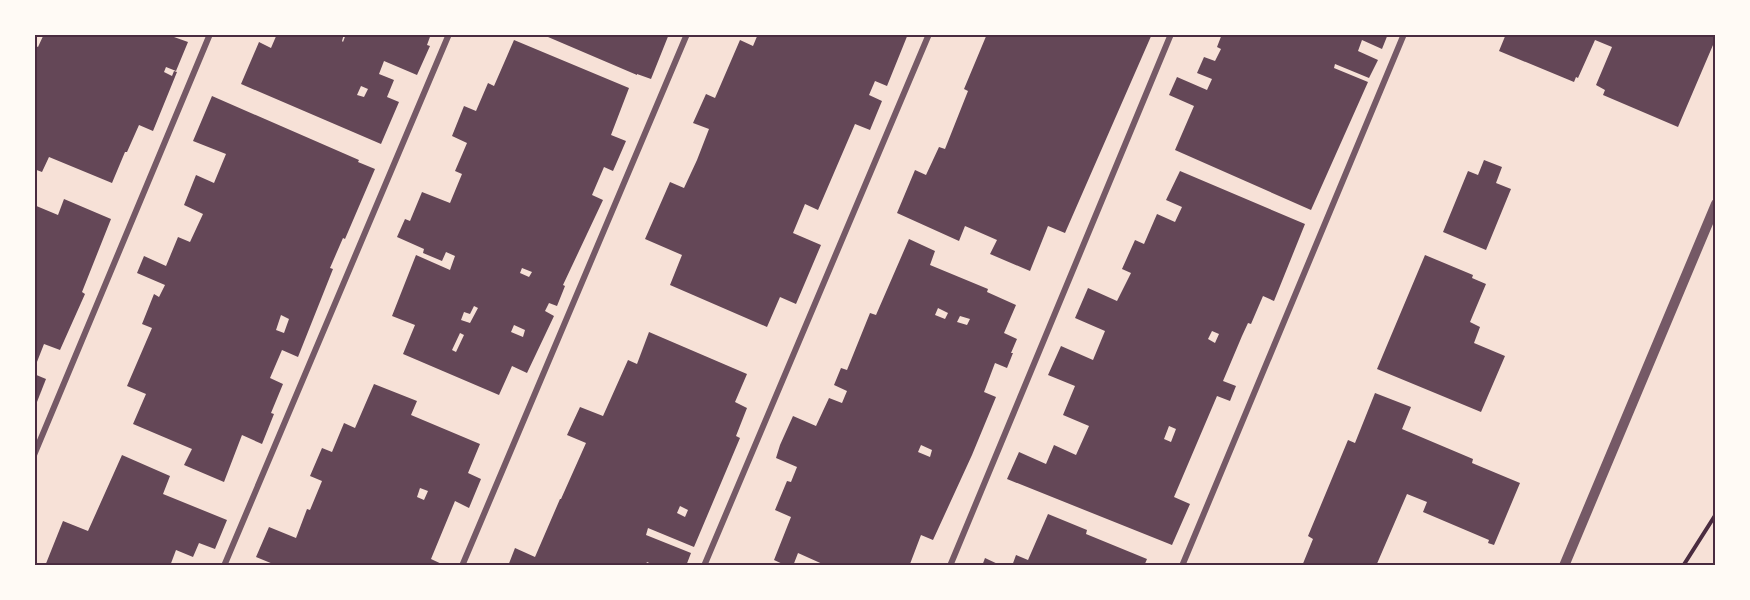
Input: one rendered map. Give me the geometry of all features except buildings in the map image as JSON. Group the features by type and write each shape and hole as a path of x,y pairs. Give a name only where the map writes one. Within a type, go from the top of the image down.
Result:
{"street":[{"path":"34,455 210,34"},
{"path":"224,566 449,34"},
{"path":"462,566 687,34"},
{"path":"704,566 928,34"},
{"path":"950,566 1171,34"},
{"path":"1182,566 1404,34"},
{"path":"1564,566 1716,204"}],"path":[{"path":"1683,566 1716,514"}]}
